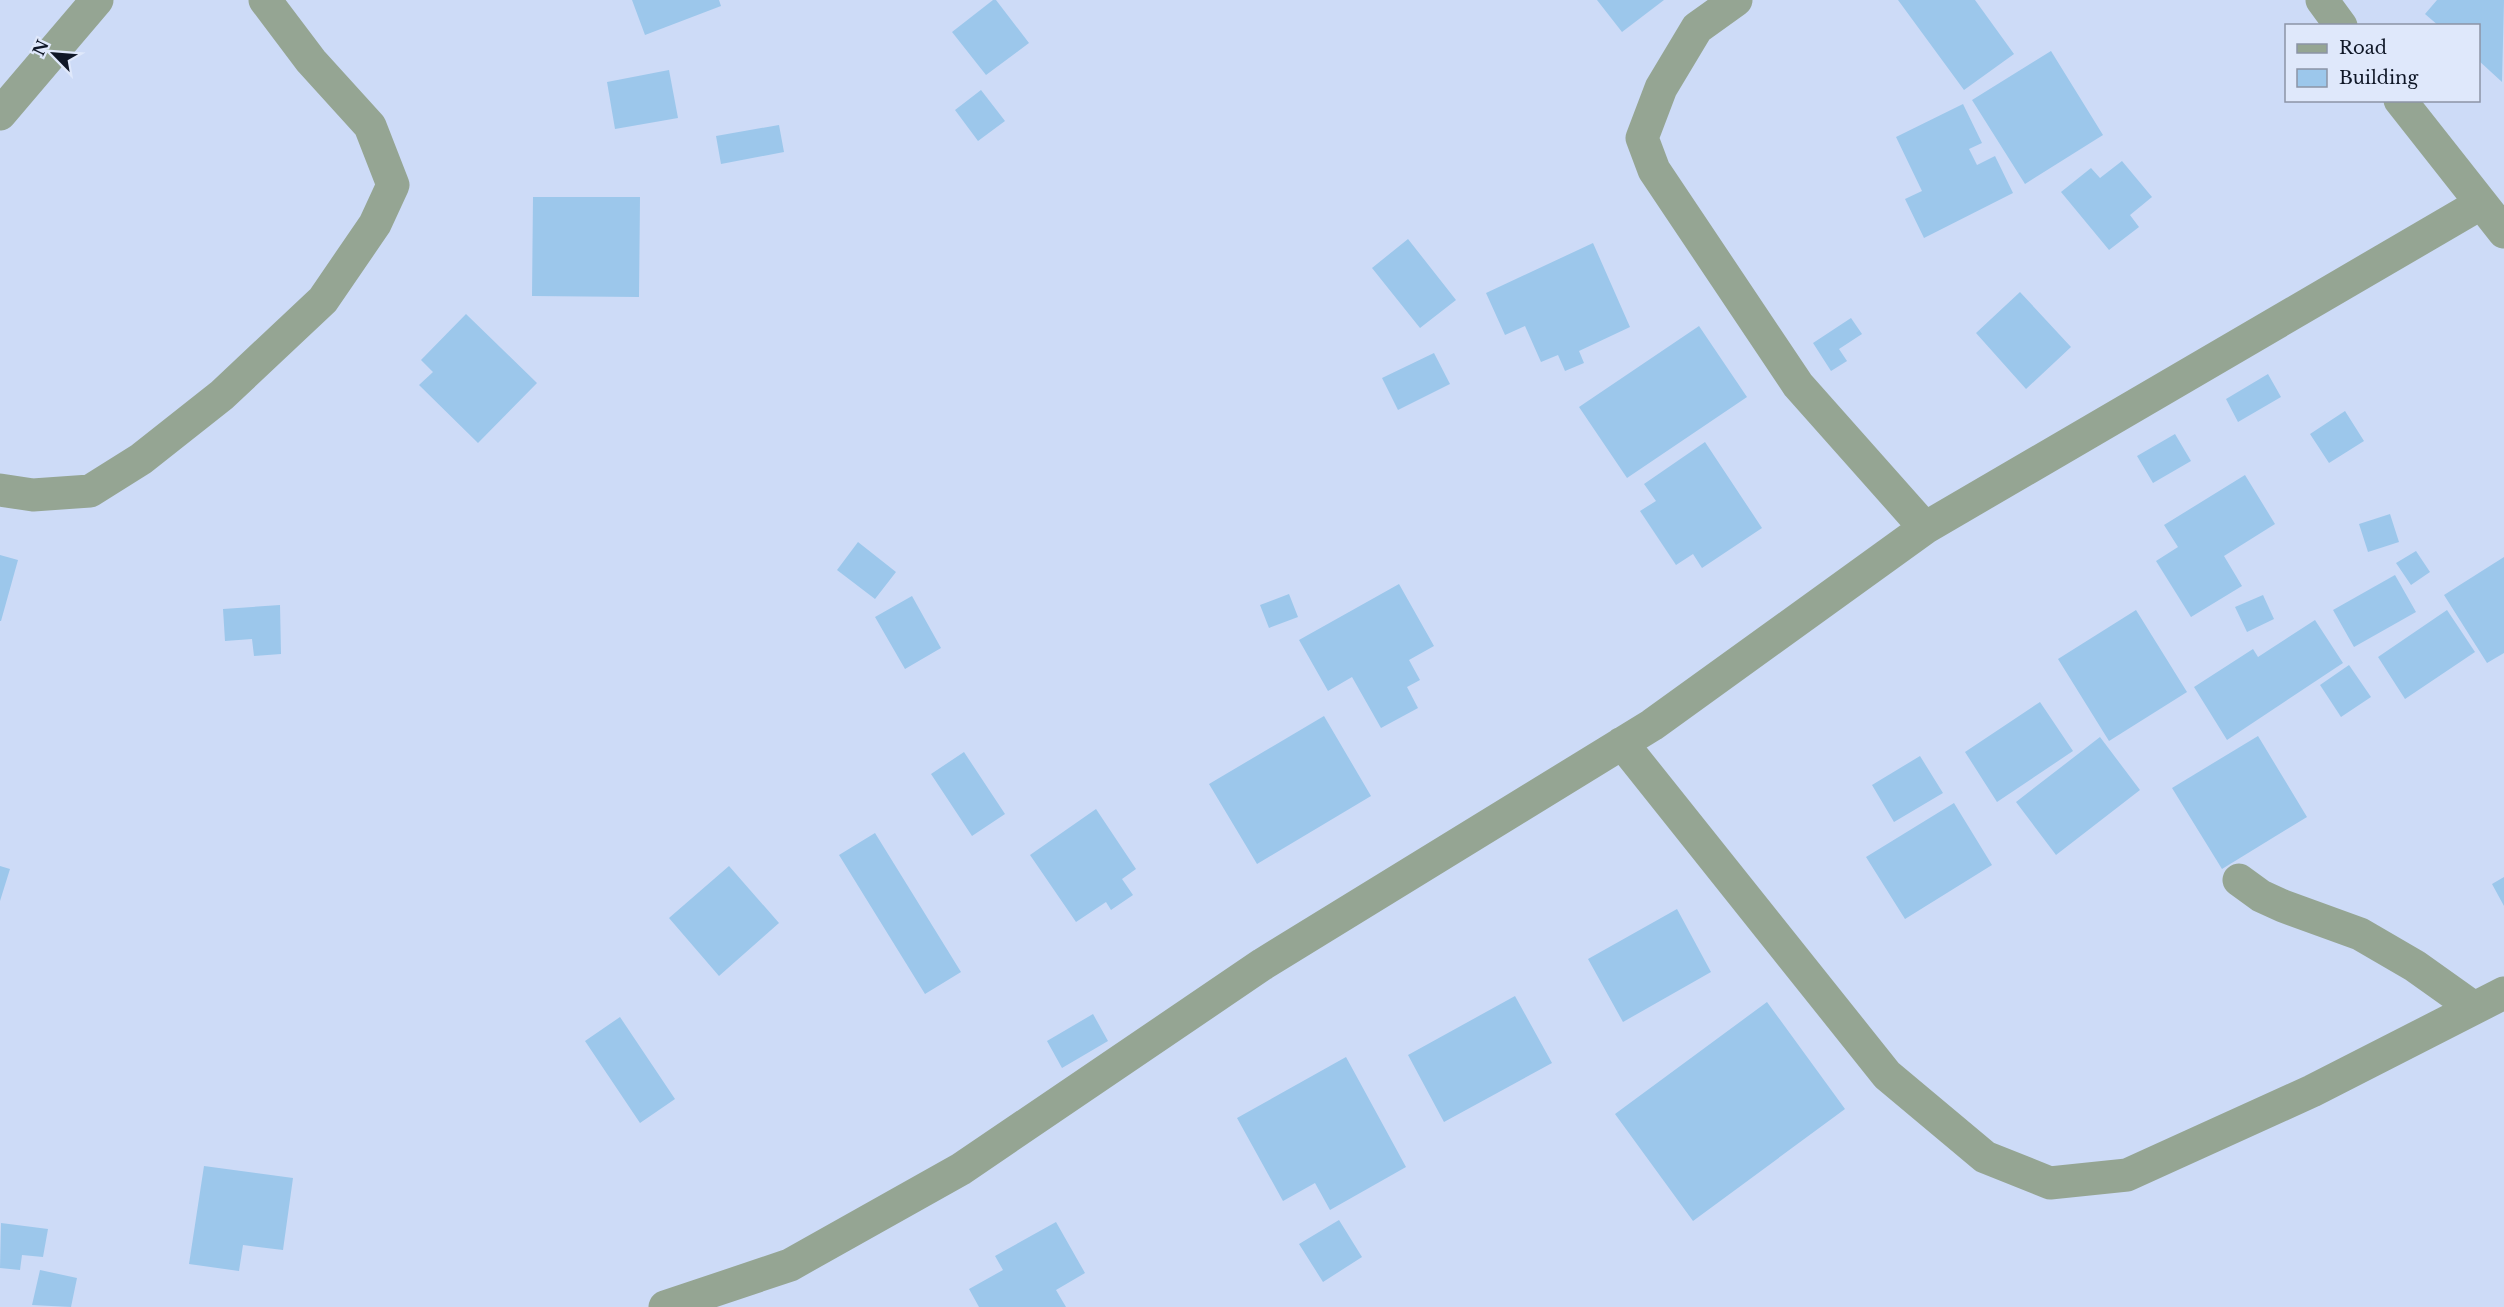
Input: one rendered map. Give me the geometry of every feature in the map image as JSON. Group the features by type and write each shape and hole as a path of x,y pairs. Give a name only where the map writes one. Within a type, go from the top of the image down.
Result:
{"street":[{"path":"0,114 97,0"},
{"path":"0,490 33,495 90,491 141,459 222,395 323,300 375,224 393,185 370,126 312,61 266,0"},
{"path":"1736,0 1697,28 1661,88 1642,138 1654,170 1798,385 1925,528"},
{"path":"2402,102 2504,232"},
{"path":"665,1307 790,1265 961,1169 1263,964 1652,725 1925,528 2480,204"},
{"path":"1622,743 1887,1075 1985,1156 2050,1183 2127,1175 2312,1091 2504,993"},
{"path":"2239,880 2261,896 2283,906 2315,920 2360,934 2415,966 2474,1008"}],"building":[{"path":"632,0 719,0 721,6 645,35"},
{"path":"996,0 1029,43 986,75 952,32"},
{"path":"1597,0 1664,0 1622,32"},
{"path":"1898,0 1975,0 2014,54 1964,90"},
{"path":"2437,0 2504,0 2502,82 2480,62 2480,24 2437,24 2425,14"},
{"path":"2051,51 2103,135 2025,184 1972,100"},
{"path":"669,70 678,118 615,129 607,82"},
{"path":"981,90 1005,121 978,141 955,110"},
{"path":"1963,104 1982,143 1969,149 1977,165 1995,156 2013,193 1924,238 1905,199 1922,191 1896,137"},
{"path":"779,125 784,152 721,164 716,136"},
{"path":"2122,161 2152,197 2130,215 2139,227 2109,250 2061,192 2091,168 2100,178"},
{"path":"533,197 640,197 639,297 532,296"},
{"path":"1408,239 1456,300 1420,328 1372,268"},
{"path":"1593,243 1630,327 1579,351 1584,363 1565,371 1558,355 1541,362 1525,326 1505,335 1486,293"},
{"path":"2020,292 2071,347 2026,389 1976,333"},
{"path":"466,314 537,383 478,443 419,385 433,372 421,360"},
{"path":"1851,318 1862,334 1839,349 1847,361 1831,371 1813,343"},
{"path":"1699,326 1747,397 1627,478 1579,407"},
{"path":"1434,353 1450,384 1398,410 1382,378"},
{"path":"2268,374 2281,397 2238,422 2226,399"},
{"path":"2345,411 2364,441 2329,463 2310,434"},
{"path":"2175,434 2191,461 2153,483 2137,456"},
{"path":"1705,442 1762,528 1702,568 1693,554 1676,565 1640,511 1656,501 1644,484"},
{"path":"2245,475 2275,524 2224,556 2242,586 2191,617 2156,561 2178,547 2164,525"},
{"path":"2390,514 2399,542 2368,552 2359,524"},
{"path":"858,542 896,572 875,599 837,570"},
{"path":"2416,551 2430,572 2411,585 2396,563"},
{"path":"0,555 18,560 1,621 0,621"},
{"path":"2504,557 2504,653 2487,663 2444,595"},
{"path":"2395,575 2416,612 2354,647 2333,610"},
{"path":"1399,584 1434,646 1409,660 1420,680 1407,687 1418,708 1381,728 1352,677 1328,691 1299,640"},
{"path":"1289,594 1298,617 1269,628 1260,605"},
{"path":"2263,595 2274,619 2247,632 2235,607"},
{"path":"912,596 941,648 905,669 875,617"},
{"path":"280,605 281,654 254,656 252,639 225,641 223,609"},
{"path":"2136,610 2187,692 2109,741 2058,659"},
{"path":"2447,610 2475,652 2405,699 2378,657"},
{"path":"2315,620 2343,663 2227,740 2194,687 2253,649 2258,657"},
{"path":"2349,665 2371,697 2341,717 2320,685"},
{"path":"2040,702 2073,751 1997,802 1965,752"},
{"path":"1324,716 1371,796 1257,864 1209,784"},
{"path":"2258,736 2307,817 2222,869 2172,788"},
{"path":"2100,737 2140,790 2056,855 2016,802"},
{"path":"964,752 1005,814 972,836 931,774"},
{"path":"1920,756 1943,793 1894,822 1872,785"},
{"path":"1954,803 1992,865 1905,919 1866,857"},
{"path":"1096,809 1136,869 1122,879 1133,895 1111,910 1106,902 1076,922 1030,855"},
{"path":"875,833 961,972 925,994 839,855"},
{"path":"0,866 10,869 0,901"},
{"path":"729,866 779,923 719,976 669,918"},
{"path":"2504,877 2504,906 2492,884"},
{"path":"1677,909 1711,972 1623,1022 1588,959"},
{"path":"1515,996 1552,1063 1444,1122 1408,1055"},
{"path":"1767,1002 1845,1109 1693,1221 1615,1114"},
{"path":"1093,1014 1108,1041 1062,1068 1047,1041"},
{"path":"620,1017 675,1099 640,1123 585,1041"},
{"path":"1346,1057 1406,1167 1330,1210 1315,1183 1283,1201 1237,1118"},
{"path":"204,1166 293,1178 283,1250 243,1245 239,1271 189,1264"},
{"path":"1339,1220 1362,1257 1323,1282 1299,1244"},
{"path":"1056,1222 1085,1273 1056,1290 1066,1307 979,1307 969,1289 1003,1270 995,1256"},
{"path":"1,1223 48,1229 43,1257 22,1255 20,1270 0,1268"},
{"path":"40,1270 77,1278 71,1307 32,1305"}]}
